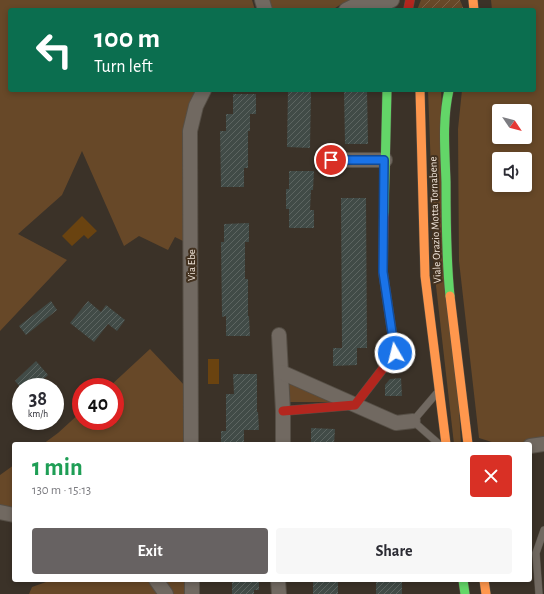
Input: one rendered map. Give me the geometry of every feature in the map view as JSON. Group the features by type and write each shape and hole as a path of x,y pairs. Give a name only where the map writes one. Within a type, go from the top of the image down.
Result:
{"main road":[{"path":"283,411 355,405 395,353 383,272 384,160 387,92"},
{"name":"Viale Orazio Motta Tornabene","path":"420,92 424,276 446,442"},
{"name":"Viale Orazio Motta Tornabene","path":"448,92 445,136 447,270 468,442"},
{"path":"463,582 465,594"},
{"path":"484,582 486,594"}],"street":[{"path":"350,8 358,4 392,0"},
{"name":"Via Ebe","path":"191,442 190,131 196,106 203,92"},
{"path":"331,160 384,160"},
{"path":"279,336 283,442"},
{"path":"281,372 396,422 413,421"},
{"path":"465,422 472,438 477,442"},
{"path":"532,446 544,444"},
{"path":"0,512 12,515"},
{"path":"157,582 166,594"},
{"path":"192,582 192,594"},
{"path":"278,582 279,594"}],"lane":[{"path":"437,442 413,421 439,390"},
{"path":"539,594 533,553 544,530"}],"shaded area":[{"path":"0,0 252,0 254,8 8,8 8,92 196,92 192,98 186,122 185,242 175,237 168,250 139,236 124,246 82,151 62,195 18,234 67,260 0,331"},
{"path":"269,0 353,0 343,3 335,8 271,8"},
{"path":"421,0 460,0 463,8 418,8"},
{"path":"491,0 544,0 544,439 524,442 492,442 479,438 459,261 458,129 462,92 536,92 536,8 492,8"},
{"path":"428,92 441,92 461,442 454,442 435,277"},
{"path":"82,216 97,231 88,239 84,235 72,246 62,236"},
{"path":"150,349 185,386 186,442 46,442 61,430 64,430 64,428 72,420 72,430 124,430 124,378 119,378"},
{"path":"208,359 219,359 219,384 208,384"},
{"path":"292,383 335,402 289,402 288,386"},
{"path":"12,466 12,511 0,508 0,475"},
{"path":"46,582 151,582 160,594 29,594 32,587"},
{"path":"164,582 186,582 186,594 173,594"}],"building":[{"path":"288,92 311,92 310,148 287,147"},
{"path":"344,92 367,92 368,144 345,144"},
{"path":"233,94 256,94 256,114 250,114 250,131 248,131 248,168 244,168 244,187 221,187 220,131 226,131 226,114 233,114"},
{"path":"289,171 314,171 310,210 314,210 314,228 289,228 289,209 286,209 286,189 289,189"},
{"path":"341,198 366,198 367,348 357,348 357,365 333,366 333,348 342,348"},
{"path":"249,223 249,242 245,242 245,279 248,279 248,316 250,336 226,336 226,316 222,317 221,242 224,242 224,224"},
{"path":"51,301 57,310 26,335 19,326"},
{"path":"88,301 101,312 106,305 125,320 117,331 108,324 94,342 70,323"},
{"path":"36,361 48,375 45,378 18,378"},
{"path":"233,374 257,374 257,412 259,430 244,430 244,442 221,442 221,431 226,431 226,394 234,394"},
{"path":"401,378 402,396 385,396 385,385 390,379"},
{"path":"311,428 335,429 334,442 311,442"},
{"path":"232,582 259,582 259,590 254,590 254,594 232,594"},
{"path":"313,582 338,582 338,594 313,594"},
{"path":"376,582 402,582 402,594 376,594"}],"traffic: fast":[{"path":"384,215 387,92"},
{"path":"449,92 445,113 444,136 447,253 450,296"},
{"path":"463,582 465,594"}],"traffic: slow":[{"path":"473,0 474,8"},
{"path":"420,92 425,276 446,442"},
{"path":"450,296 468,442"},
{"path":"484,582 486,594"}],"traffic: jam":[{"path":"408,8 410,0"},
{"path":"283,411 355,405 395,353 383,272 384,215"}],"route":[{"path":"331,160 384,160 383,272 395,353"}]}
